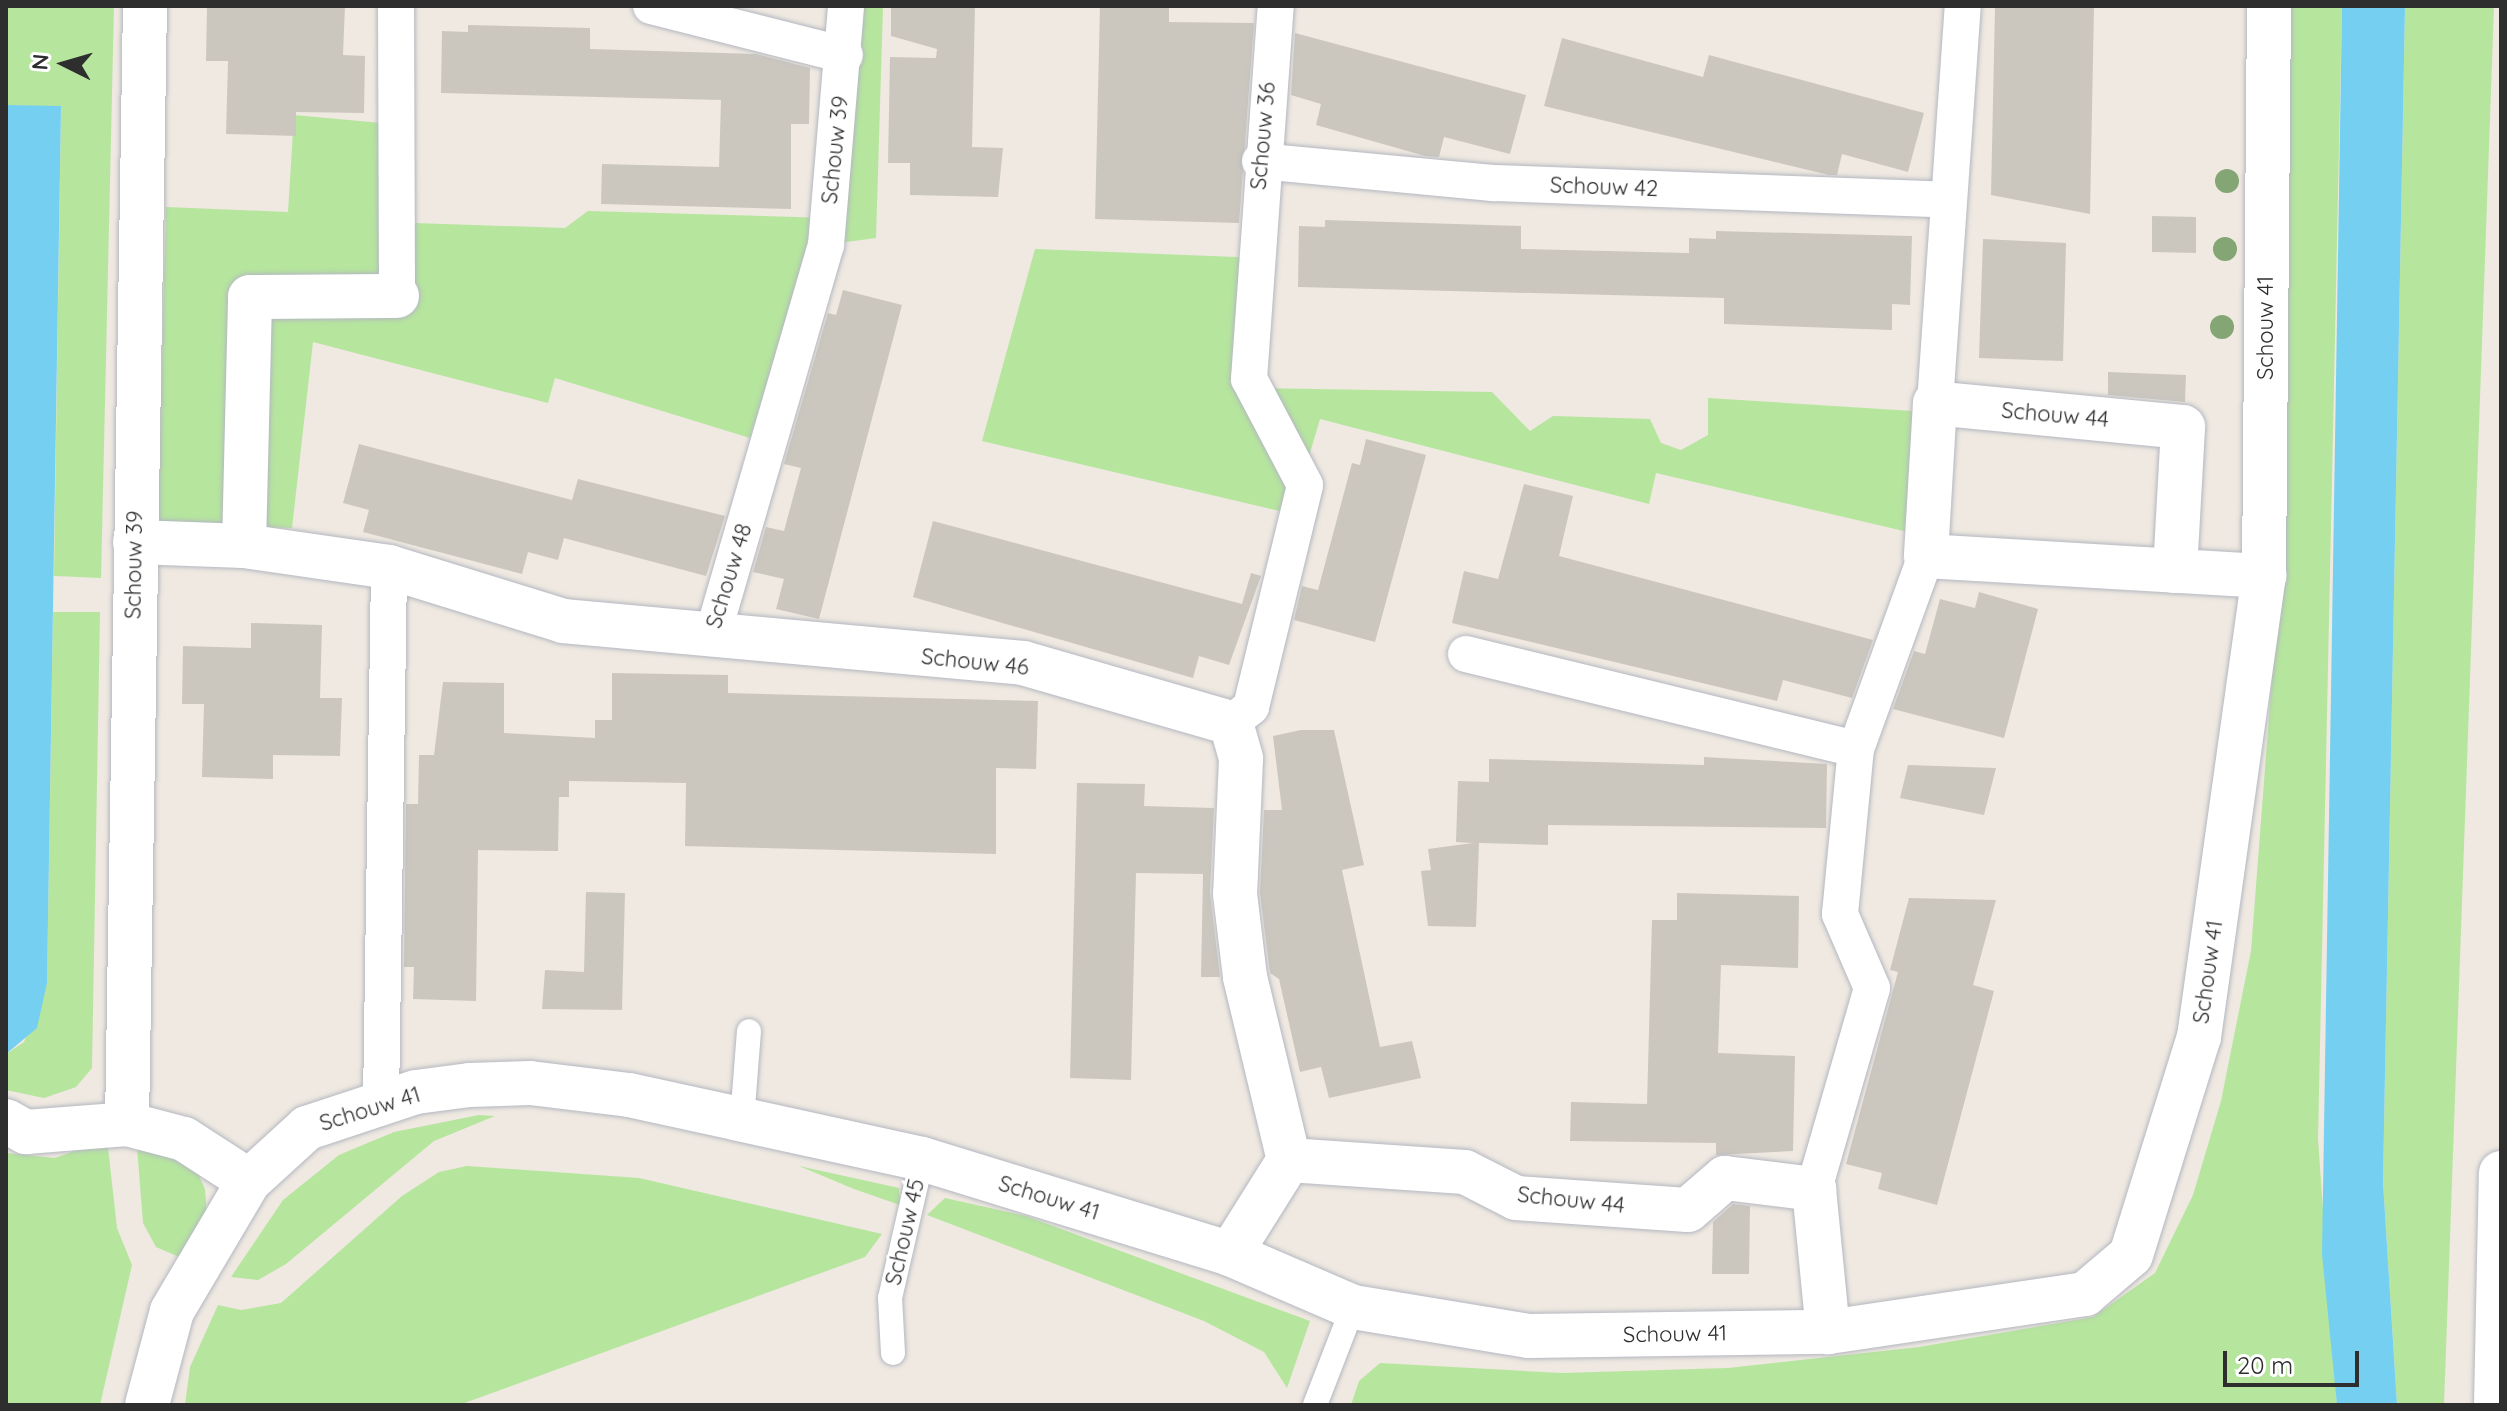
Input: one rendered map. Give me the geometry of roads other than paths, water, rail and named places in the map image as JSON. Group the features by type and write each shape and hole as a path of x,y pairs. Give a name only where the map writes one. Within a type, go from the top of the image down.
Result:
{"street":[{"name":"Schouw 39","path":"127,1124 145,6"},
{"path":"244,546 250,297 397,296 396,6"},
{"path":"651,6 845,55"},
{"name":"Schouw 39","path":"826,245 845,55 846,6"},
{"name":"Schouw 36","path":"1231,723 1251,707 1305,485 1249,379 1260,161 1276,6"},
{"path":"1828,1332 1814,1189 1872,988 1840,914 1856,749 1926,556 1963,6"},
{"name":"Schouw 41","path":"147,1405 172,1311 249,1181 307,1128 416,1092 530,1083 742,1120 922,1159 1230,1254 1353,1307 1529,1336 1828,1332 2085,1294 2131,1255 2199,1037 2264,576 2269,6"},
{"name":"Schouw 42","path":"1260,161 1493,183 1949,200"},
{"name":"Schouw 48","path":"135,542 244,546 389,567 563,621 712,637 826,245"},
{"name":"Schouw 44","path":"1935,403 2183,427 2175,571"},
{"path":"1926,556 2264,576"},
{"path":"381,1103 389,567"},
{"name":"Schouw 46","path":"712,637 1023,663 1231,723"},
{"path":"1466,654 1856,749"},
{"path":"1230,1254 1289,1160 1245,977 1235,894 1241,759 1231,723"},
{"path":"6,1121 26,1132 127,1124 184,1139 249,1181"},
{"name":"Schouw 44","path":"1289,1160 1465,1172 1516,1198 1688,1210 1725,1178 1814,1189"},
{"path":"2496,1405 2501,1173"}],"lane":[{"path":"742,1120 749,1031"},
{"name":"Schouw 45","path":"893,1353 890,1298 922,1159"},
{"path":"1315,1405 1353,1307"}],"water":[{"path":"2342,6 2405,6 2383,1182 2397,1405 2337,1405 2322,1254"},
{"path":"6,105 61,106 47,983 37,1028 6,1054"}]}
